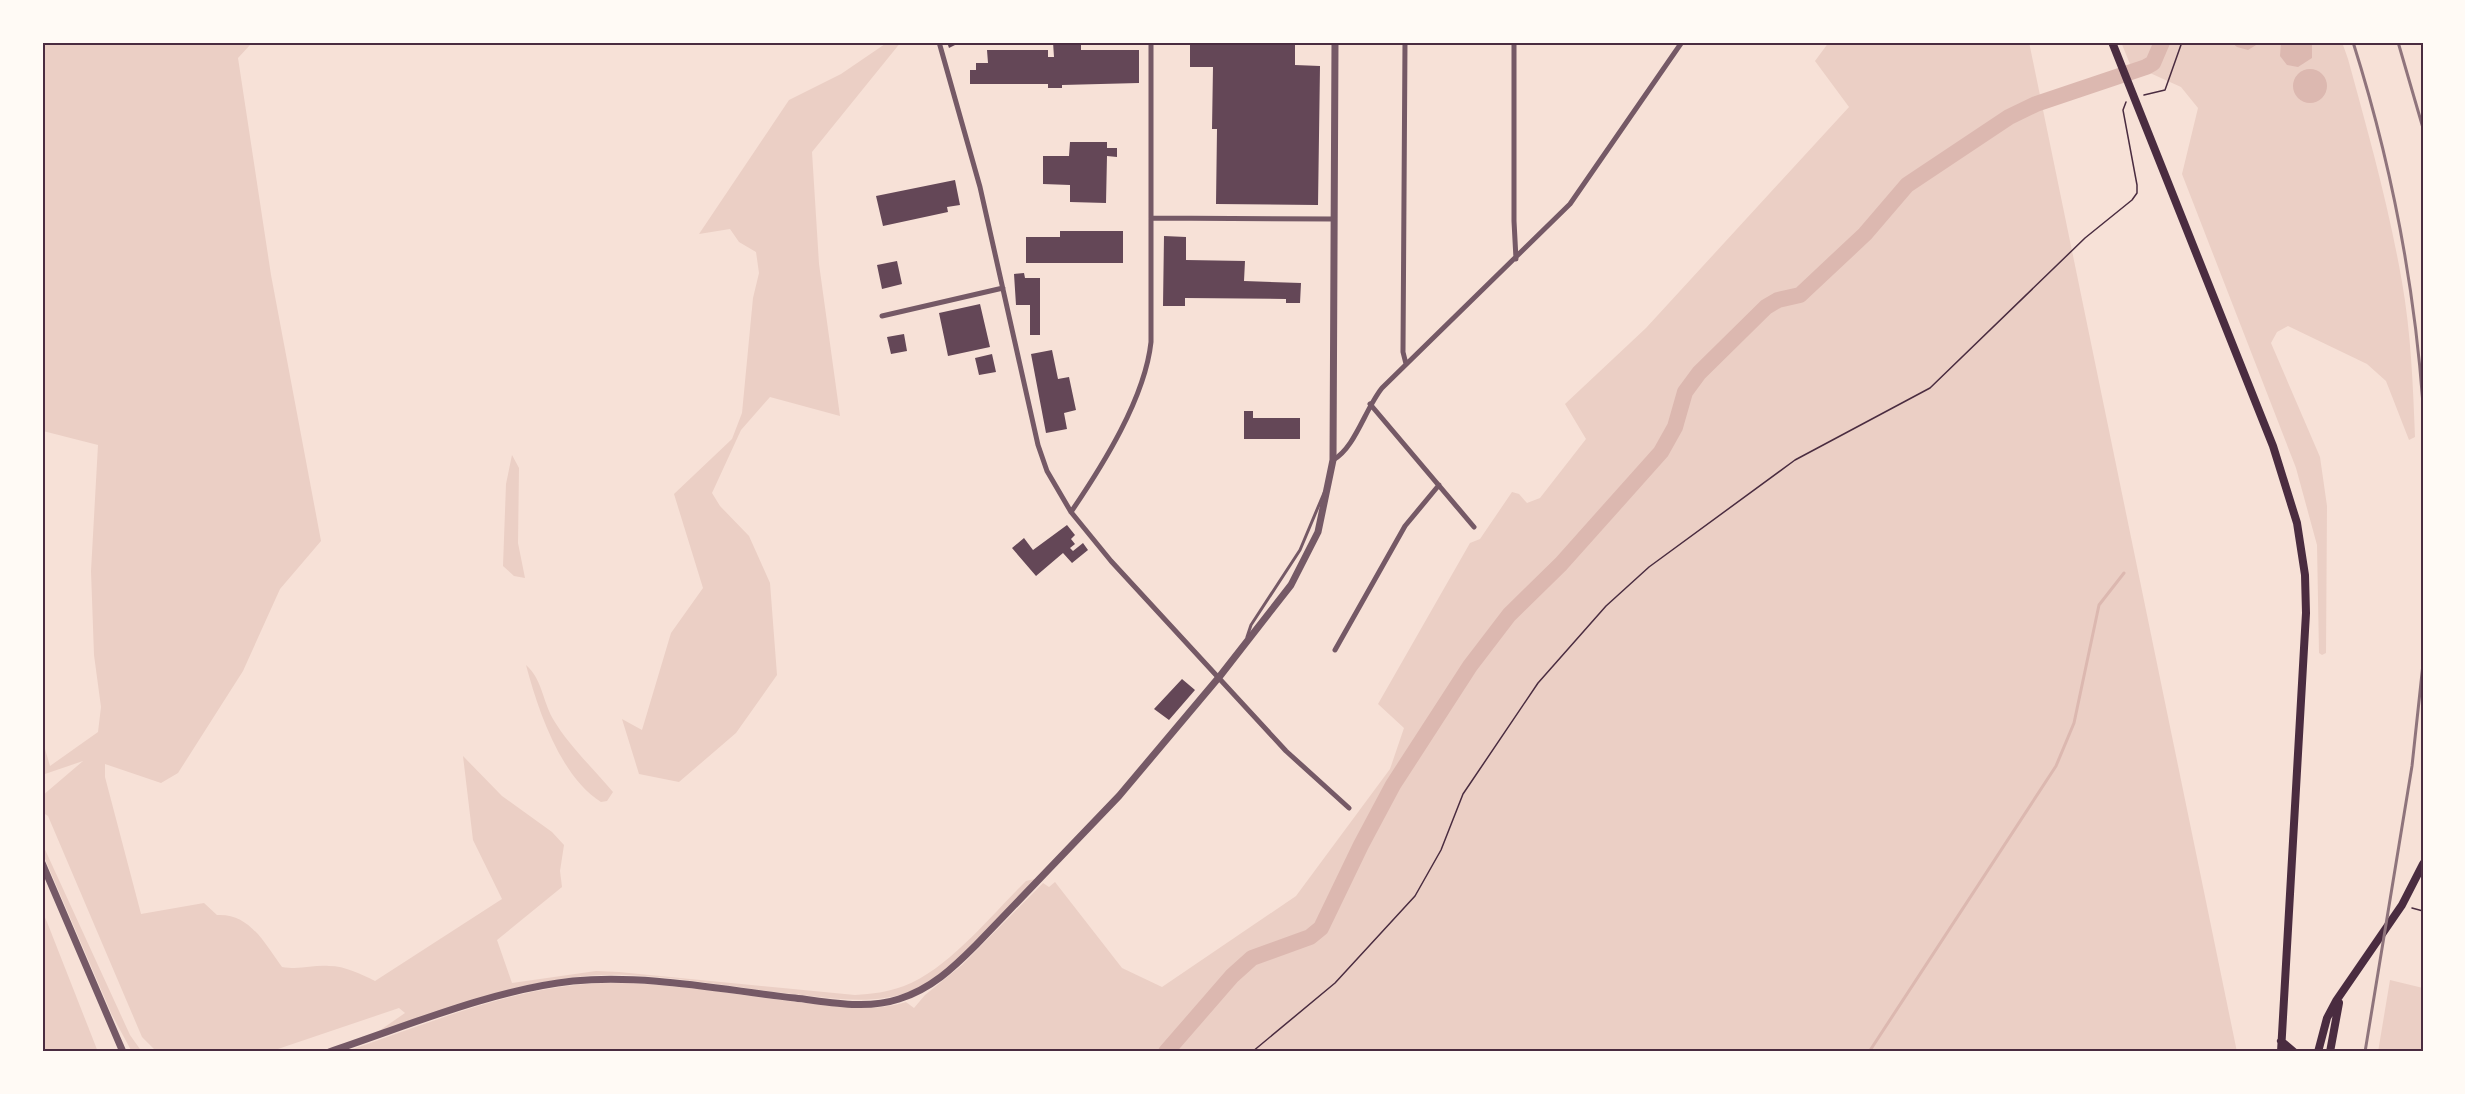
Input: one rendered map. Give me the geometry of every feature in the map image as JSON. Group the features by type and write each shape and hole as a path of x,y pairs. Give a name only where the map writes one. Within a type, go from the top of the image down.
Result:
{"main road":[{"path":"2112,42 2273,446 2297,523 2305,575 2306,613 2281,1052"},
{"path":"2318,1052 2327,1018 2366,955 2402,905 2423,864"},
{"path":"2330,1052 2343,990"},
{"path":"2282,1041 2294,1052"}],"street":[{"path":"939,42 974,164 1038,446 1047,471 1071,512 1111,561 1220,676 1286,751 1349,808"},
{"path":"1071,512 1131,408 1148,366 1152,218 1151,42"},
{"path":"329,1052 520,990 583,980 645,982 855,1004 897,1000 926,988 942,977 1037,883 1119,796 1246,644 1302,568 1318,532 1333,460 1335,42"},
{"path":"1405,42 1403,352 1406,364"},
{"path":"1514,42 1516,259"},
{"path":"1333,460 1351,445 1370,404 1406,364 1570,204 1682,42"},
{"path":"1152,218 1334,219"},
{"path":"882,316 1003,288"},
{"path":"1370,404 1474,526"},
{"path":"1335,650 1405,526 1439,485"},
{"path":"42,863 123,1052"}],"path":[{"path":"2143,95 2165,90 2182,42"},
{"path":"1252,1052 1335,983 1415,896 1441,850 1463,795 1538,683 1606,606 1649,567 1795,460 1919,396 1930,388 2085,238 2132,200 2137,193 2137,185 2123,110 2126,101"},
{"path":"2412,908 2423,911"}],"shaded area":[{"path":"58,42 249,42 250,45 238,58 271,275 321,541 280,589 243,671 178,773 161,783 105,764 105,777 141,914 204,903 217,915 239,919 248,925 263,940 282,967 335,966 375,981 502,899 473,840 463,756 502,796 552,832 564,845 560,871 562,887 497,940 512,983 596,971 855,995 886,991 921,978 937,967 969,940 1026,881 1035,879 977,941 944,971 911,991 896,996 864,1000 832,998 666,978 594,975 501,992 379,1031 405,1013 399,1008 269,1052 157,1052 142,1037 48,816 42,812 42,796 83,761 42,775 42,714 45,749 50,766 98,732 101,707 94,655 91,571 98,445 43,431 42,434 42,45"},
{"path":"888,42 901,42 812,152 819,264 840,416 770,397 741,430 712,493 720,506 749,536 770,583 777,675 736,733 679,782 639,774 622,719 642,730 671,633 703,588 674,494 732,439 742,413 753,298 759,273 756,252 739,242 730,229 699,234 789,100 841,74"},
{"path":"1829,42 2029,42 2237,1052 344,1052 443,1017 510,997 578,985 612,983 659,985 852,1008 879,1007 906,1002 914,1008 925,995 962,965 1043,883 1049,887 1055,882 1122,968 1162,987 1296,896 1390,769 1404,728 1378,704 1470,543 1480,539 1512,492 1519,494 1527,503 1540,498 1586,439 1565,404 1646,328 1849,107 1815,61"},
{"path":"2121,42 2342,42 2348,59 2384,198 2402,282 2410,340 2415,437 2409,440 2386,381 2367,364 2288,326 2277,332 2271,343 2320,457 2327,506 2326,653 2322,655 2319,653 2317,545 2296,468 2182,174 2198,108 2181,87 2130,64"},
{"path":"2231,42 2261,42 2248,50 2237,47"},
{"path":"2281,42 2312,42 2312,58 2298,67 2287,65 2280,56"},
{"path":"2310,69 2322,74 2327,86 2322,98 2310,103 2298,98 2293,86 2298,74"},
{"path":"512,455 519,468 518,543 525,578 514,576 503,566 506,484"},
{"path":"526,665 535,677 549,712 559,729 613,792 607,801 601,802 586,790 562,759 544,721"},
{"path":"42,843 130,1035 142,1052 132,1052 112,1015 42,852"},
{"path":"42,911 47,922 98,1052 42,1052"},
{"path":"2390,980 2423,988 2423,1052 2378,1052"}],"building":[{"path":"947,42 961,42 949,48"},
{"path":"1053,42 1081,42 1081,50 1139,50 1139,83 1062,85 1062,88 1048,88 1048,84 970,84 970,70 976,70 976,63 988,63 987,50 1048,50 1048,57 1054,57"},
{"path":"1190,42 1295,42 1295,65 1320,66 1318,205 1216,204 1217,129 1212,129 1213,67 1190,67"},
{"path":"1070,142 1107,142 1107,148 1117,148 1117,157 1107,156 1106,203 1070,202 1070,185 1043,184 1043,156 1069,156"},
{"path":"955,180 960,205 947,207 948,212 883,226 876,196"},
{"path":"1060,231 1123,231 1123,263 1026,263 1026,237 1060,237"},
{"path":"1164,236 1186,237 1186,260 1245,261 1244,281 1301,283 1300,303 1286,303 1286,299 1185,298 1185,306 1163,306"},
{"path":"897,261 902,284 882,289 877,265"},
{"path":"1024,273 1025,278 1040,278 1040,335 1030,335 1030,305 1016,305 1014,274"},
{"path":"980,304 990,347 948,356 939,313"},
{"path":"904,334 907,351 891,354 887,337"},
{"path":"1052,350 1058,379 1069,377 1076,410 1064,413 1067,429 1046,433 1031,354"},
{"path":"992,354 996,372 979,375 975,358"},
{"path":"1244,411 1253,411 1253,418 1300,418 1300,439 1244,439"},
{"path":"1067,525 1075,535 1071,539 1075,544 1070,548 1073,551 1083,543 1088,550 1072,563 1063,553 1036,576 1012,548 1024,538 1033,550"},
{"path":"1182,679 1195,690 1169,720 1154,709"}],"waterway":[{"path":"1166,1052 1232,976 1252,958 1310,937 1321,928 1393,785 1470,666 1509,615 1561,564 1661,452 1675,427 1685,392 1699,373 1766,307 1778,300 1800,295 1865,234 1907,185 2009,117 2036,104 2146,67 2153,63 2162,42"},
{"path":"1869,1052 2056,766 2074,723 2099,605 2124,573"}],"railway":[{"path":"2353,42 2378,131 2399,221 2413,312 2423,404"},
{"path":"2398,42 2423,128"},
{"path":"2365,1052 2412,766 2423,664"}]}
